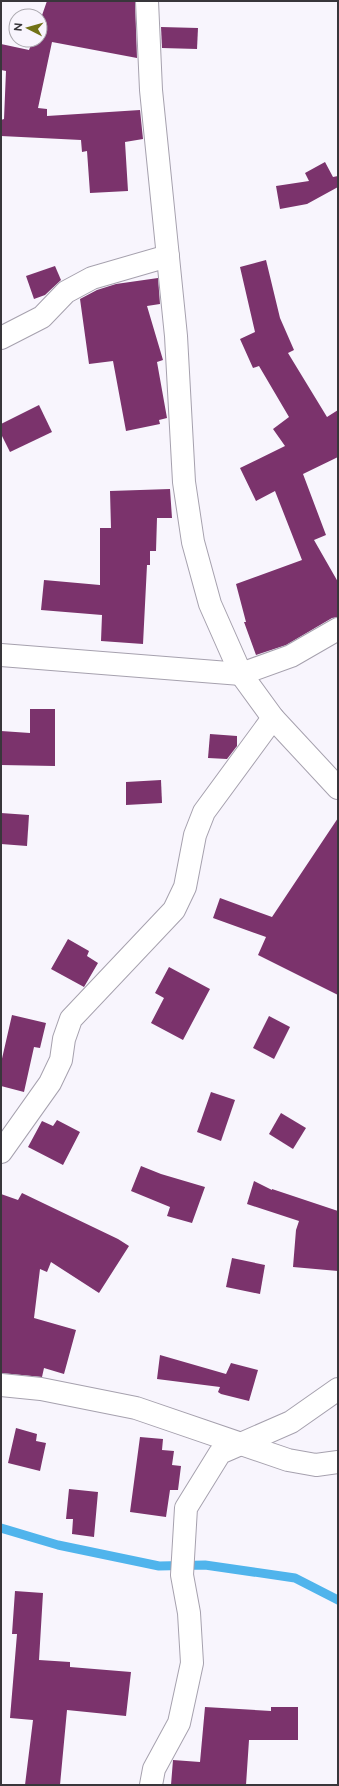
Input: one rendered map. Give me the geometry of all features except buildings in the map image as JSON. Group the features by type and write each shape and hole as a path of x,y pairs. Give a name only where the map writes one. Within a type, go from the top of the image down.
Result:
{"street":[{"path":"147,1 151,90 176,336 184,482 194,542 210,604 241,674 273,718 338,788"},
{"path":"1,338 42,318 66,292 92,278 168,256"},
{"path":"1,655 241,674 291,656 338,629"},
{"path":"1,1152 50,1083 61,1060 64,1039 71,1019 174,910 185,887 195,835 204,812 273,718"},
{"path":"1,1385 40,1389 136,1408 243,1443 288,1460 316,1465 338,1462"},
{"path":"152,1785 154,1769 179,1723 192,1663 189,1613 182,1565 186,1508 220,1453 291,1422 338,1389"}],"waterway":[{"path":"1,1528 58,1545 159,1566 205,1565 295,1578 338,1600"}]}
